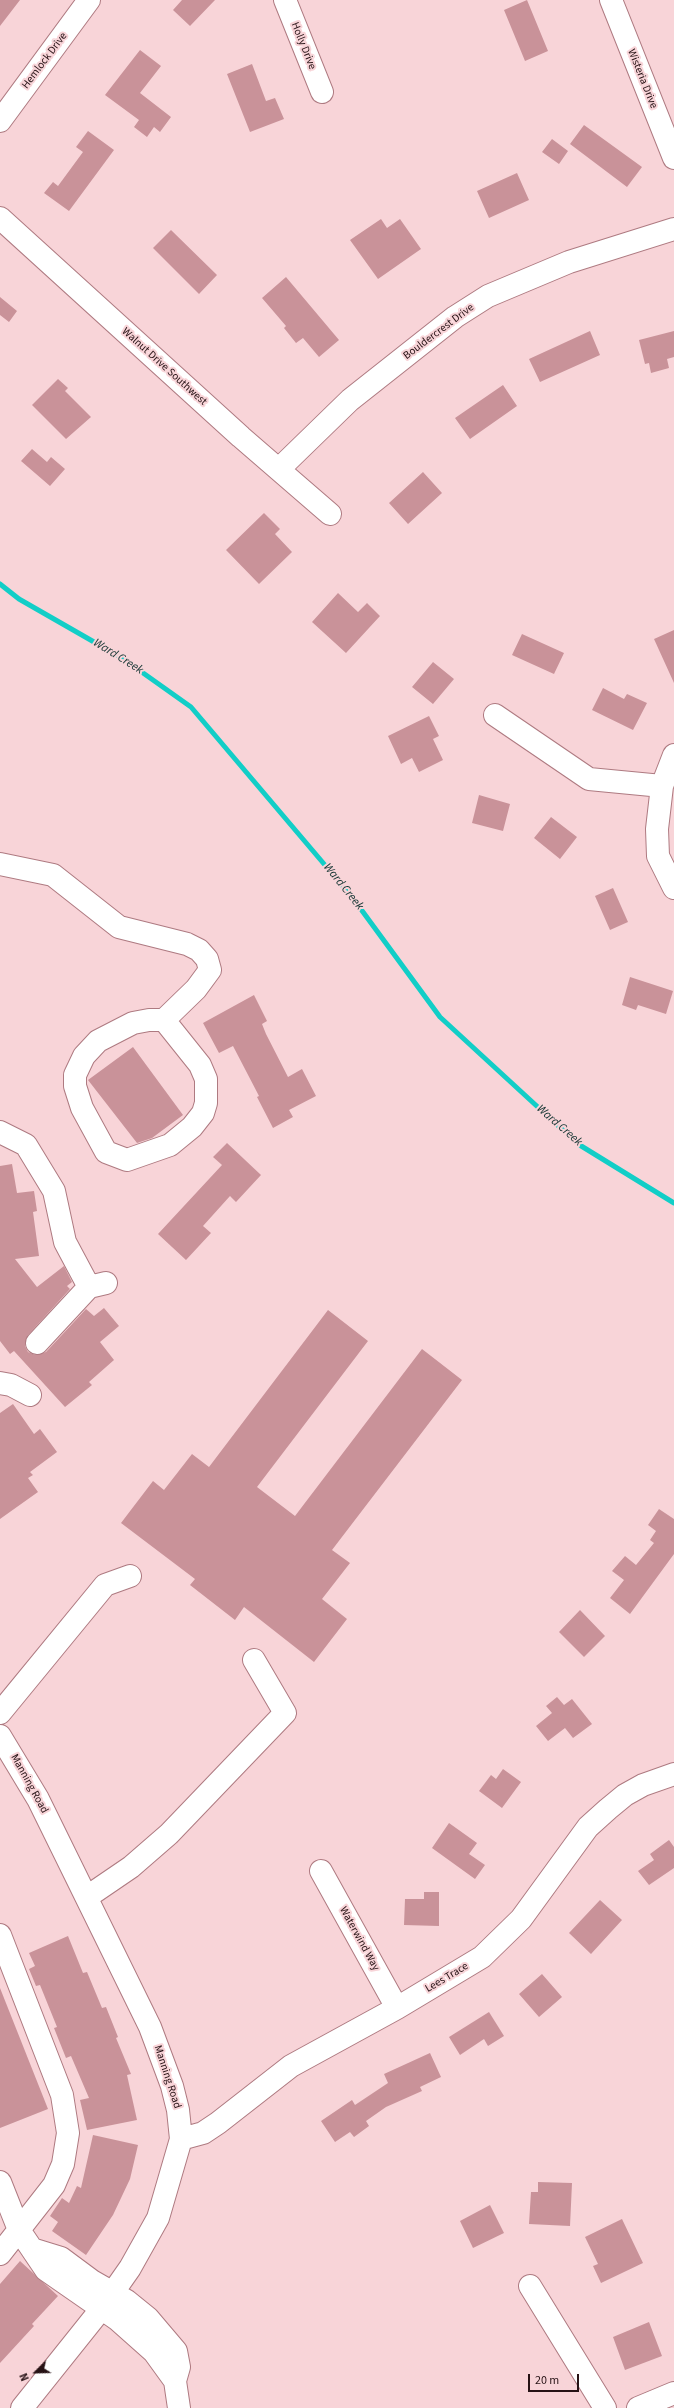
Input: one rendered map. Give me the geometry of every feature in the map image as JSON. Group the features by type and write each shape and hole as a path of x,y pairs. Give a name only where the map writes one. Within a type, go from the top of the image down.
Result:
{"street":[{"name":"Hemlock Drive","path":"0,121 89,0"},
{"name":"Holly Drive","path":"285,0 322,92"},
{"name":"Wisteria Drive","path":"611,0 674,158"},
{"name":"Walnut Drive Southwest","path":"0,218 240,437 330,514"},
{"name":"Bouldercrest Drive","path":"279,469 350,400 455,317 488,296 569,262 674,230"},
{"path":"495,716 589,779 662,786"},
{"path":"674,755 662,786 657,829 658,856 674,888"},
{"path":"0,864 53,875 119,927 187,944 199,950 207,959 210,970 196,989 164,1020 149,1020 133,1023 98,1041 84,1056 75,1075 76,1086 82,1108 106,1152 127,1160 170,1145 192,1127 203,1113 206,1103 206,1079 200,1065 164,1020"},
{"path":"0,1132 26,1145 54,1191 65,1242 98,1285 37,1343"},
{"path":"0,1383 11,1385 30,1395"},
{"path":"0,1713 105,1585 130,1576"},
{"path":"87,1897 131,1868 169,1834 285,1713 254,1660"},
{"name":"Manning Road","path":"0,1736 38,1799 87,1897 164,2061 178,2110 181,2139 158,2218 107,2301 22,2408"},
{"name":"Lees Trace","path":"181,2139 203,2133 291,2066 397,2008 482,1957 521,1919 593,1823 624,1795 643,1785 674,1774"},
{"name":"Waterwind Way","path":"321,1871 397,2008"},
{"path":"0,1935 8,1979 62,2095 68,2125 65,2156 57,2178 48,2194 0,2254"},
{"path":"0,2182 19,2230 27,2244 34,2250 50,2273 107,2301 148,2346 175,2381 179,2408"},
{"path":"530,2286 605,2408"},
{"path":"638,2408 674,2393"}],"building":[{"path":"0,0 20,0 0,26"},
{"path":"182,0 215,0 190,26 173,10"},
{"path":"527,0 548,51 525,61 504,10"},
{"path":"140,50 161,66 140,93 171,117 160,132 154,127 147,137 134,127 139,120 105,95"},
{"path":"252,64 266,101 275,98 284,119 250,132 227,74"},
{"path":"584,125 642,167 627,187 570,144"},
{"path":"88,131 114,150 69,211 44,193 53,182 58,186 83,152 76,147"},
{"path":"552,139 568,151 559,164 542,152"},
{"path":"517,173 529,200 489,218 477,191"},
{"path":"381,219 387,228 400,219 421,249 378,279 350,240"},
{"path":"171,230 217,275 199,294 153,248"},
{"path":"286,277 339,340 319,357 303,338 296,343 284,328 286,326 262,298"},
{"path":"0,297 17,311 9,322 0,315"},
{"path":"590,331 600,355 540,382 529,359"},
{"path":"674,331 674,357 667,359 669,368 651,373 649,363 645,364 639,340"},
{"path":"58,379 68,388 65,391 91,417 66,439 32,405"},
{"path":"503,385 517,406 470,439 455,418"},
{"path":"32,449 47,462 51,457 65,469 50,486 21,461"},
{"path":"423,472 442,493 408,524 389,503"},
{"path":"264,513 280,529 275,534 292,552 259,584 226,550"},
{"path":"338,593 358,612 367,603 380,616 346,653 312,622"},
{"path":"674,630 674,683 654,639"},
{"path":"522,634 564,653 554,674 512,655"},
{"path":"433,662 454,679 433,704 412,687"},
{"path":"603,688 624,699 627,694 647,703 633,730 592,710"},
{"path":"429,716 439,736 433,739 443,760 419,772 412,758 401,764 388,736"},
{"path":"479,795 510,804 503,831 472,823"},
{"path":"551,817 577,837 560,859 534,838"},
{"path":"613,888 628,922 610,930 595,896"},
{"path":"630,977 673,991 666,1014 638,1005 636,1010 622,1005"},
{"path":"254,995 267,1021 262,1024 266,1034 288,1077 302,1069 316,1096 289,1110 293,1117 273,1128 257,1097 259,1096 233,1046 219,1053 203,1023"},
{"path":"133,1047 183,1115 152,1138 137,1143 88,1080"},
{"path":"227,1143 261,1175 236,1202 230,1196 203,1226 211,1233 186,1260 158,1234 222,1165 213,1157"},
{"path":"12,1164 17,1193 34,1191 37,1211 33,1212 39,1256 15,1259 37,1287 64,1266 72,1282 67,1286 70,1289 28,1335 25,1346 28,1352 35,1355 46,1352 86,1309 94,1316 104,1308 119,1326 100,1342 114,1360 89,1382 92,1385 65,1407 14,1351 10,1354 0,1341 0,1166"},
{"path":"328,1310 368,1341 257,1487 295,1516 422,1349 462,1380 332,1550 350,1563 322,1599 347,1619 314,1662 244,1607 235,1620 190,1585 195,1579 121,1523 153,1481 164,1490 192,1454 209,1467"},
{"path":"13,1404 34,1434 40,1429 57,1452 30,1472 33,1475 28,1478 38,1492 0,1519 0,1413"},
{"path":"659,1509 674,1519 674,1554 630,1614 610,1598 624,1580 612,1571 625,1556 636,1565 654,1543 650,1540 656,1531 648,1525"},
{"path":"580,1610 605,1636 584,1657 559,1632"},
{"path":"557,1697 564,1705 572,1699 592,1724 573,1738 565,1728 548,1741 536,1726 552,1713 546,1706"},
{"path":"503,1769 521,1782 502,1808 479,1791 491,1775 496,1779"},
{"path":"449,1823 477,1843 469,1854 485,1865 475,1879 432,1848"},
{"path":"669,1840 674,1847 674,1868 649,1885 638,1871 654,1860 650,1854"},
{"path":"424,1892 439,1892 439,1926 404,1925 405,1899 424,1899"},
{"path":"600,1900 622,1920 591,1954 569,1933"},
{"path":"68,1936 83,1973 87,1972 102,2008 106,2007 118,2037 116,2038 131,2074 127,2075 137,2120 87,2130 80,2100 89,2098 71,2056 66,2058 54,2028 57,2027 40,1985 36,1986 29,1969 35,1966 29,1953"},
{"path":"542,1974 562,1997 539,2017 519,1994"},
{"path":"0,1988 48,2109 0,2128"},
{"path":"489,2012 504,2036 488,2046 484,2039 460,2055 449,2037"},
{"path":"430,2053 441,2077 420,2087 422,2091 386,2107 366,2121 369,2126 354,2137 350,2132 335,2142 321,2121 352,2100 355,2105 388,2083 384,2074"},
{"path":"93,2135 138,2145 130,2179 113,2215 86,2255 52,2231 58,2222 50,2216 62,2198 69,2203 77,2186 81,2188"},
{"path":"538,2182 572,2183 570,2226 529,2224 531,2192 538,2192"},
{"path":"490,2205 504,2233 473,2248 460,2221"},
{"path":"622,2219 643,2263 601,2283 593,2266 598,2264 585,2237"},
{"path":"20,2261 58,2296 32,2324 34,2326 0,2363 0,2284"},
{"path":"649,2322 662,2356 625,2370 613,2337"}],"waterway":[{"name":"Ward Creek","path":"0,584 19,599 122,658 191,707 352,897 440,1017 578,1144 674,1203"}]}
